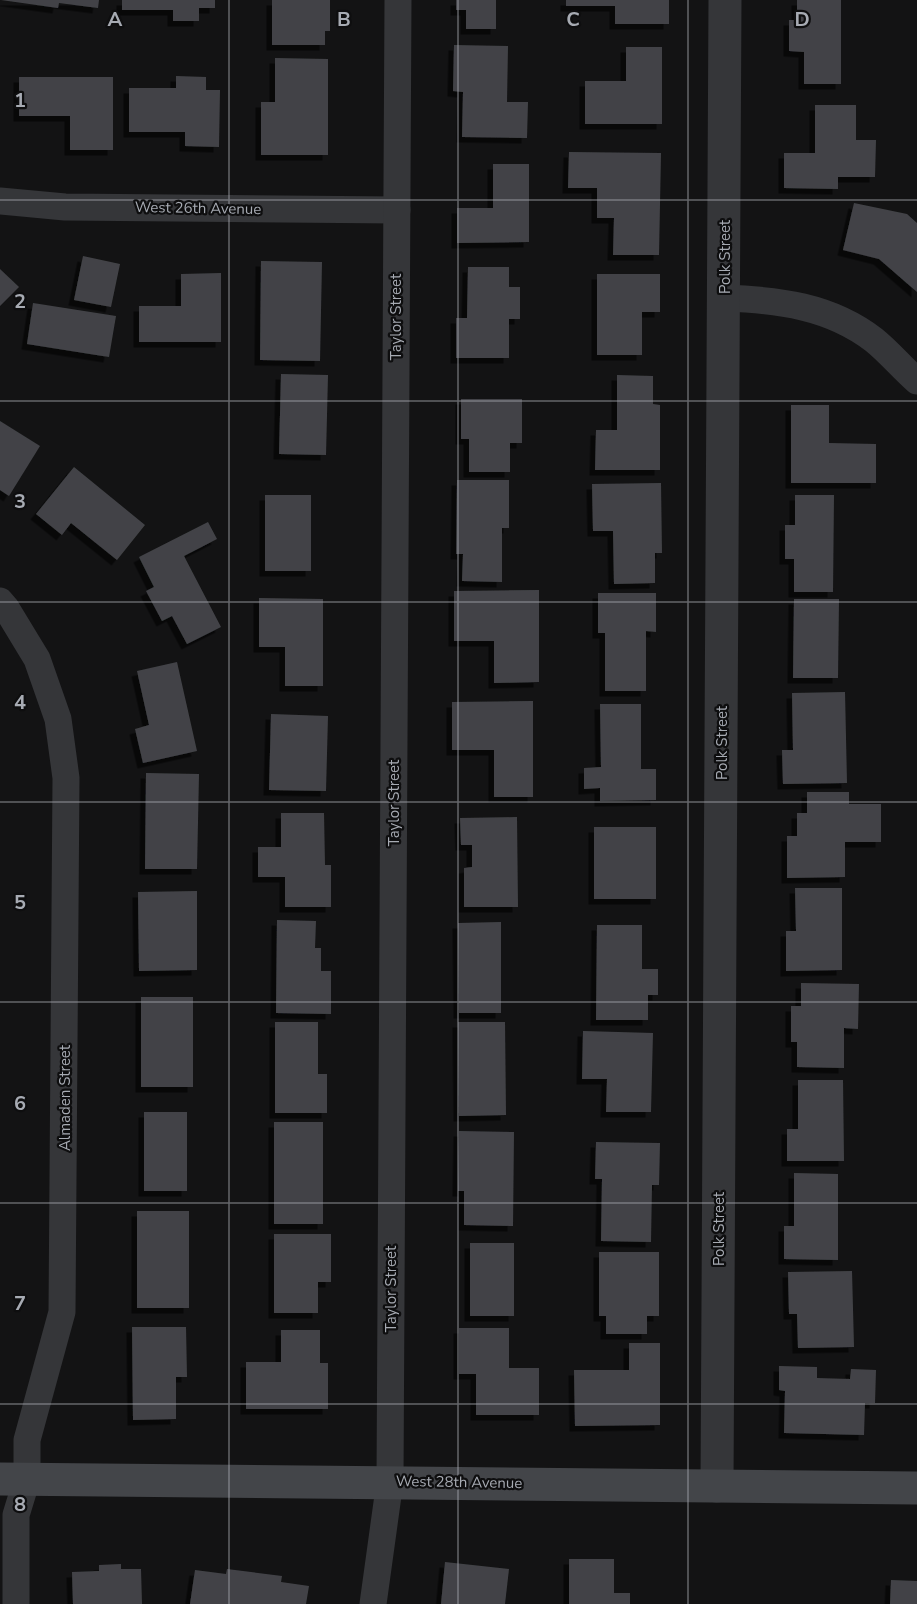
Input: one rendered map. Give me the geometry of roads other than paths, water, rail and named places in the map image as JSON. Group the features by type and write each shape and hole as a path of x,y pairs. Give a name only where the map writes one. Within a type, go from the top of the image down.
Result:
{"main road":[{"name":"West 28th Avenue","path":"13,1479 917,1488"}],"street":[{"name":"Taylor Street","path":"373,1604 390,1481 398,0"},
{"name":"Polk Street","path":"717,1486 725,0"},
{"name":"West 26th Avenue","path":"0,201 65,207 397,210"},
{"path":"725,298 777,300 811,308 843,321 874,340 917,381"},
{"name":"Almaden Street","path":"0,602 37,659 58,719 66,778 62,1312 27,1440 13,1479 16,1515 16,1604"}]}
